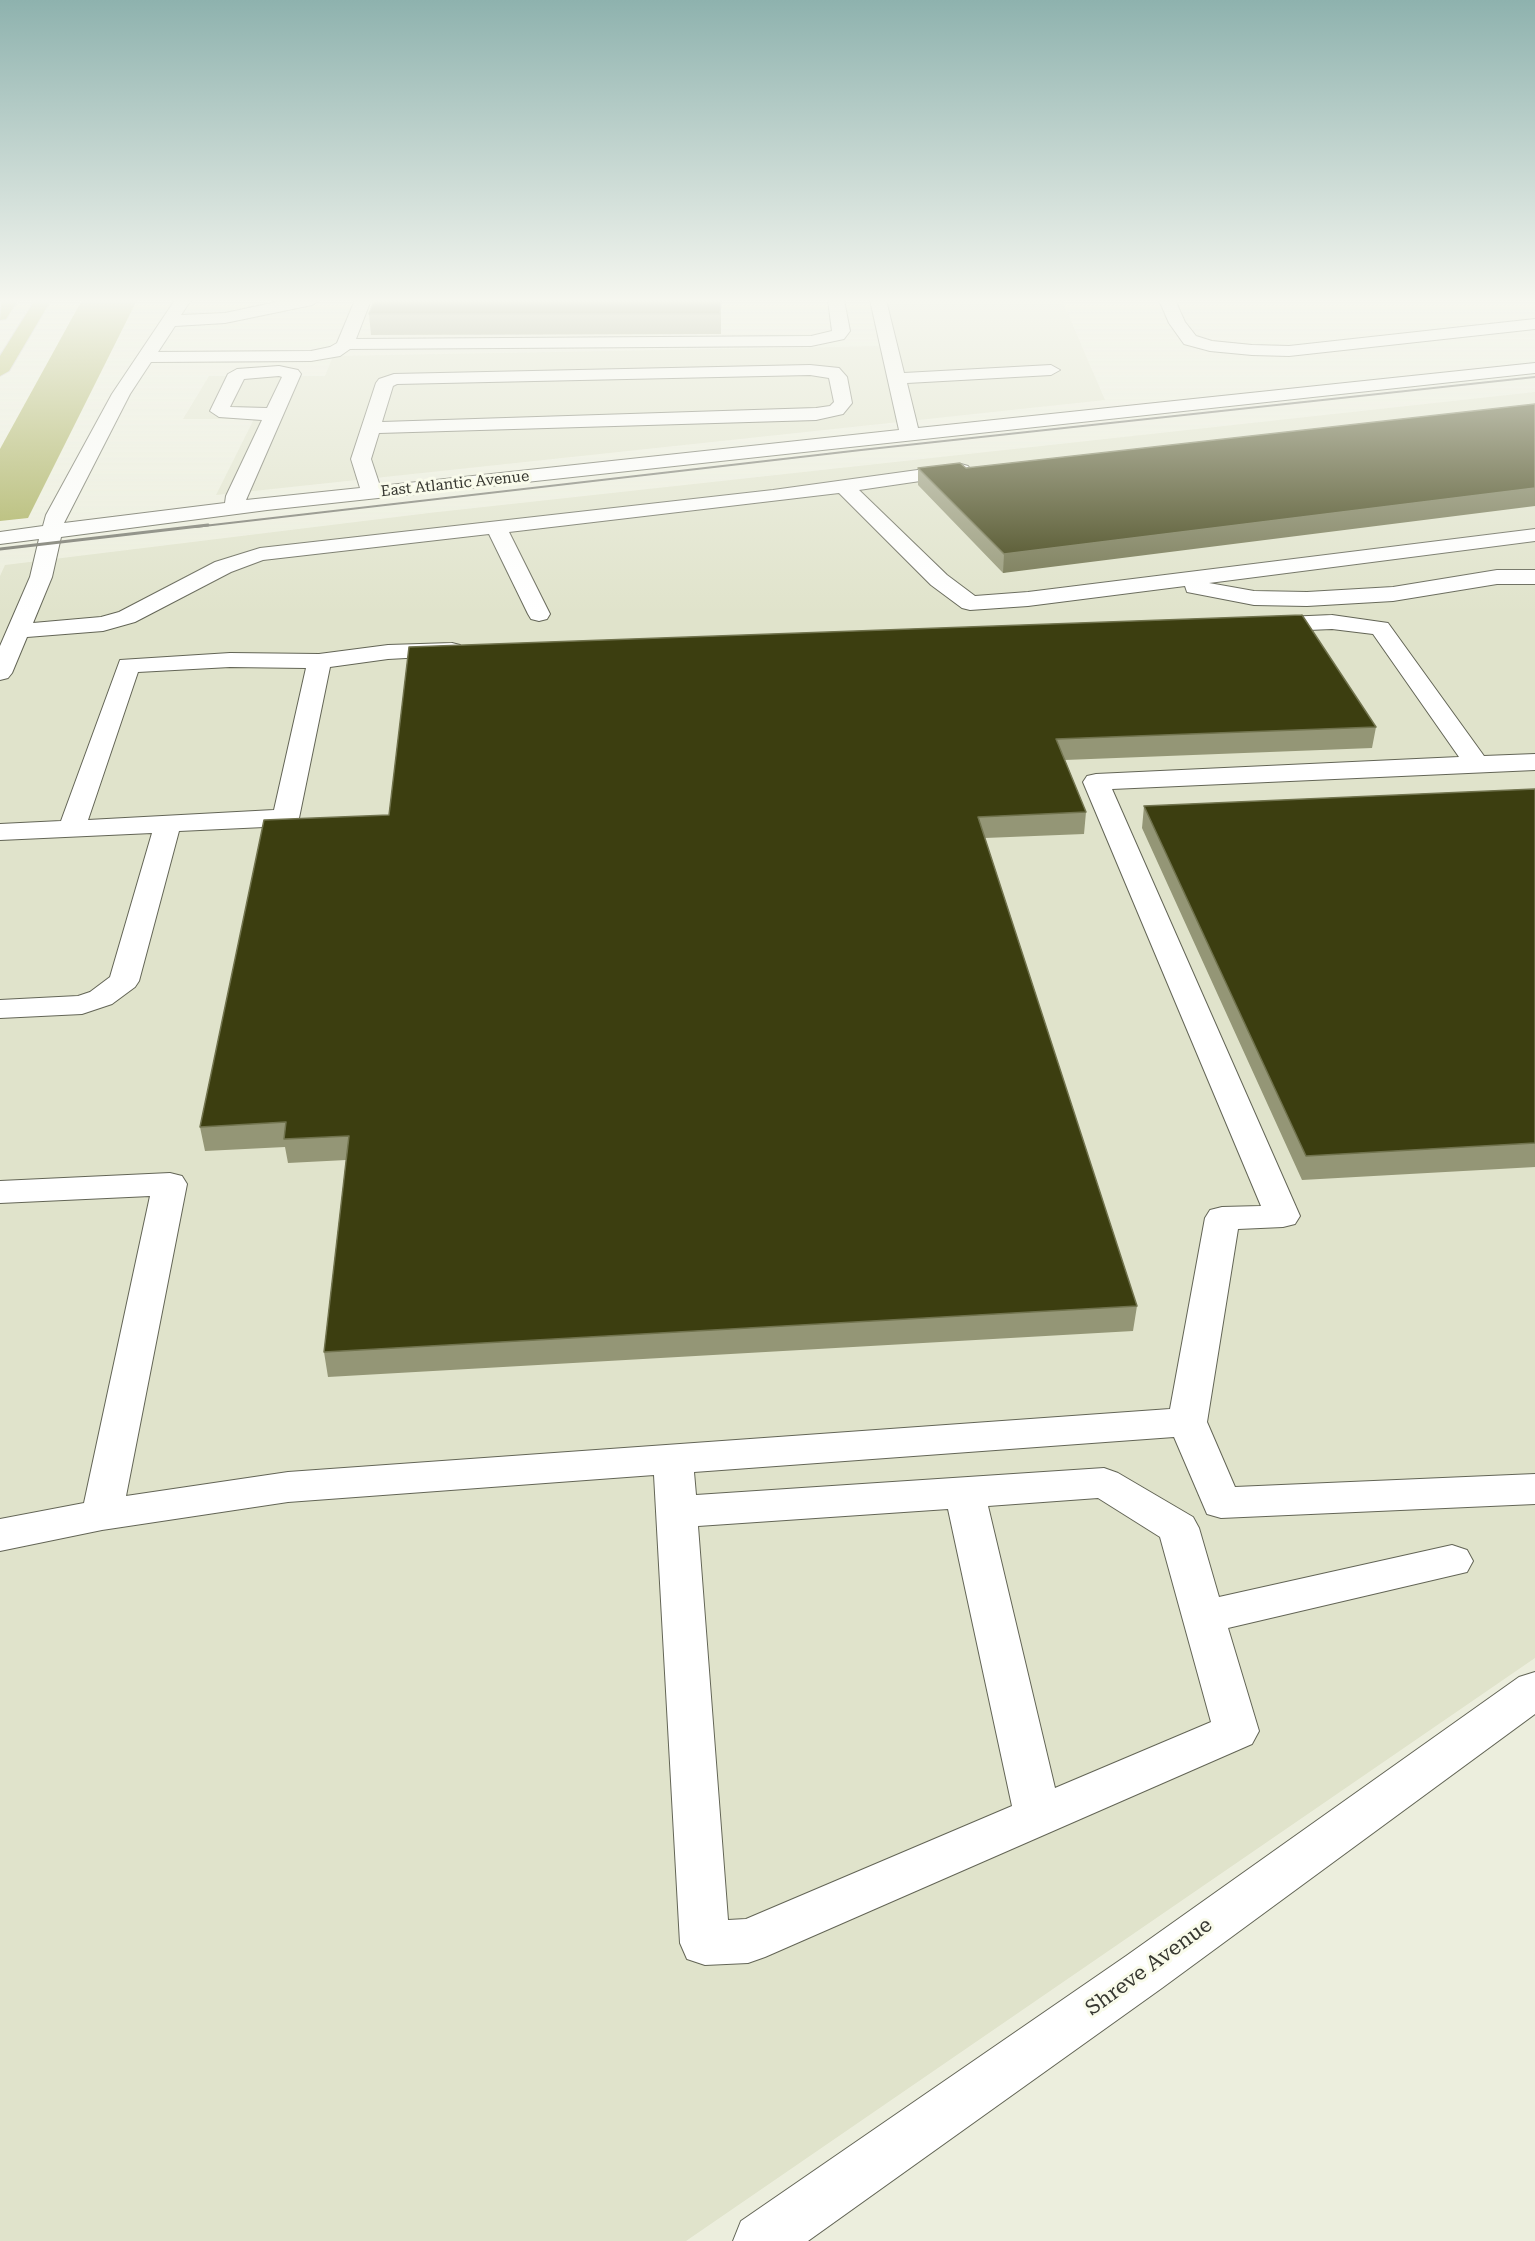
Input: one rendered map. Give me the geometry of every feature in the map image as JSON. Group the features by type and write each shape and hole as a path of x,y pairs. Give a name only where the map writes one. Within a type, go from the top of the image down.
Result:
{"street":[{"path":"0,673 41,578 56,515 116,405"},
{"path":"372,493 361,459 378,405"},
{"path":"371,428 816,414 836,410 841,405"},
{"path":"903,405 910,435"},
{"name":"East Atlantic Avenue","path":"0,537 50,537 235,508 1194,405"},
{"path":"235,508 236,496 274,414"},
{"path":"18,631 103,624 127,617 223,567 260,554 975,469"},
{"path":"843,486 939,580 970,603 1028,599 1535,535"},
{"path":"496,527 539,614"},
{"path":"1173,581 1213,592 1254,598 1307,599 1394,594 1497,577 1535,577"},
{"path":"1238,625 1332,622 1380,628 1477,764"},
{"path":"72,828 128,665 230,660 319,662 388,652 471,650"},
{"path":"0,832 286,818 319,662"},
{"path":"1535,762 1096,782 1283,1216 1222,1218 1187,1422 1221,1503 1535,1489"},
{"path":"0,1009 82,1005 101,998 124,981 168,823"},
{"path":"0,1192 170,1184 102,1515"},
{"path":"0,1535 102,1515 288,1487 1187,1422"},
{"path":"673,1459 676,1512 705,1943 748,1941 1236,1731 1178,1528 1104,1482 676,1512"},
{"path":"965,1492 1038,1816"},
{"path":"1203,1617 1452,1561"},
{"name":"Shreve Avenue","path":"761,2241 1134,1978 1535,1689"}],"shaded area":[{"path":"192,405 1062,405 216,495 254,419 183,419"},
{"path":"1420,405 1535,405 1535,1658 686,2241 0,2241 0,576 5,565 429,513"}],"green space":[{"path":"24,405 85,405 28,518 0,521 0,449"}],"building":[{"path":"1535,405 1535,488 1004,554 918,468 960,463 966,468"},
{"path":"1302,615 1376,727 1056,739 1086,812 978,817 1137,1306 324,1352 349,1136 284,1139 286,1122 200,1127 264,820 389,815 409,647"},
{"path":"1535,789 1535,1143 1306,1156 1144,806"}],"railway":[{"path":"195,527 861,450 1280,405"},
{"path":"0,549 208,525"}]}
